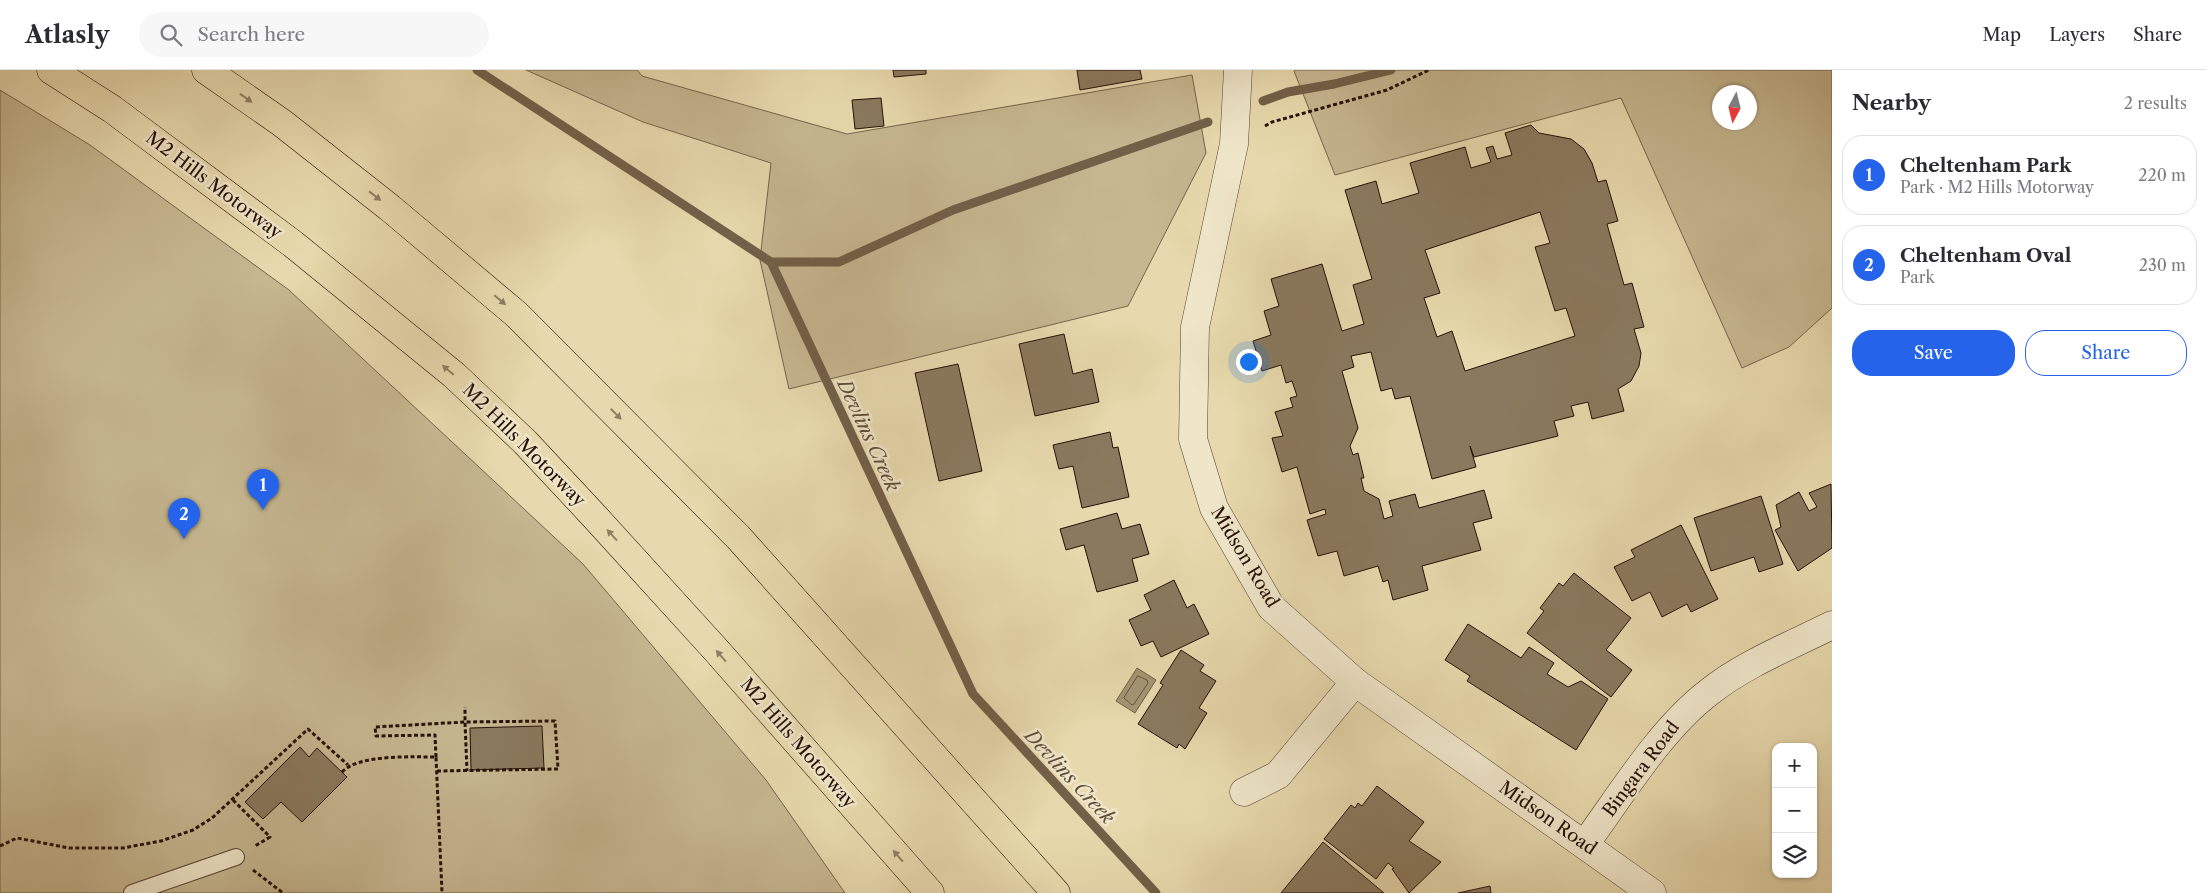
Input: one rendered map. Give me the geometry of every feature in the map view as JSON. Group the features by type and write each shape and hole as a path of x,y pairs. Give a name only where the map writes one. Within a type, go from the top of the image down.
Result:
{"highway":[{"name":"M2 Hills Motorway","path":"51,70 112,108 293,244 454,375 525,442 595,516 930,893"},
{"path":"206,70 282,123 352,178 516,314 738,537 1056,893"}],"street":[{"name":"Midson Road","path":"1238,70 1234,144 1195,328 1193,439 1214,508 1271,607 1355,682 1652,893"},
{"name":"Bingara Road","path":"1585,844 1672,725 1708,692 1747,667 1832,625"},
{"path":"1244,792 1278,774 1355,682"}],"lane":[{"path":"132,893 236,857"}],"path":[{"path":"1234,144 1272,122 1387,90 1429,70"},
{"path":"466,707 467,771"},
{"path":"437,771 558,769 555,721 465,722 375,727 376,736 435,735 442,893"},
{"path":"0,846 17,838 69,848 123,848 161,841 193,830 212,818 233,800 308,729 348,765"},
{"path":"342,772 348,765 382,757 436,757"},
{"path":"233,800 270,837 236,857 283,893"}],"shaded area":[{"path":"526,70 637,70 642,76 847,134 1192,75 1206,153 1128,306 789,389 760,260 771,163 643,122"},
{"path":"1296,70 1832,70 1832,308 1789,347 1742,368 1621,98 1335,175 1294,71"},
{"path":"0,90 90,145 289,290 583,564 766,780 845,893 0,893"}],"water":[{"path":"1137,668 1156,680 1135,713 1116,701"}],"building":[{"path":"893,70 926,70 926,74 894,77"},
{"path":"1077,70 1140,70 1142,79 1080,90"},
{"path":"881,98 884,126 855,129 852,100"},
{"path":"1531,125 1539,133 1571,139 1584,149 1592,163 1598,182 1606,180 1618,221 1607,224 1624,285 1632,283 1644,327 1634,329 1641,353 1639,366 1631,381 1618,389 1624,411 1592,419 1588,402 1571,406 1574,416 1554,421 1558,436 1474,457 1470,446 1476,467 1432,479 1410,396 1395,399 1392,388 1381,391 1371,352 1351,356 1354,367 1342,371 1358,428 1350,446 1353,455 1358,453 1364,478 1361,478 1364,491 1379,499 1384,519 1393,516 1389,501 1415,494 1419,508 1484,490 1492,518 1473,523 1481,550 1422,566 1428,590 1393,600 1388,580 1383,582 1378,566 1344,576 1337,551 1318,556 1307,520 1326,514 1325,509 1310,514 1297,467 1282,472 1272,438 1283,436 1275,412 1293,407 1290,398 1297,396 1292,381 1286,383 1281,365 1262,371 1253,341 1271,335 1264,311 1279,306 1271,279 1322,264 1342,331 1364,324 1353,285 1372,279 1345,190 1376,181 1382,204 1419,193 1410,163 1465,147 1471,168 1491,162 1486,148 1493,146 1497,159 1512,155 1505,133","holes":["1540,212 1550,243 1535,247 1555,311 1566,308 1575,336 1465,371 1452,331 1437,337 1424,298 1440,293 1425,250"]},
{"path":"1064,334 1073,374 1092,369 1099,402 1035,416 1019,344"},
{"path":"958,364 982,471 939,481 915,373"},
{"path":"1110,432 1113,448 1118,447 1129,497 1082,508 1073,466 1059,469 1053,445"},
{"path":"1831,484 1832,548 1798,571 1775,530 1781,527 1776,505 1799,492 1809,511 1817,507 1809,493"},
{"path":"1761,496 1783,564 1759,572 1754,557 1711,571 1694,518"},
{"path":"1117,513 1122,529 1140,524 1149,554 1132,559 1138,581 1097,592 1084,545 1066,550 1060,529"},
{"path":"1681,525 1718,599 1691,612 1687,604 1662,617 1650,592 1632,601 1614,567 1635,557 1631,550"},
{"path":"1574,573 1631,618 1606,650 1632,670 1611,697 1527,633 1544,611 1540,608 1559,583 1563,586"},
{"path":"1174,580 1187,608 1194,604 1209,634 1161,657 1153,641 1141,646 1129,620 1151,610 1144,595"},
{"path":"1468,624 1521,658 1529,647 1554,663 1547,674 1568,687 1581,681 1608,699 1576,750 1467,681 1470,676 1445,660"},
{"path":"1181,650 1204,665 1200,671 1216,681 1199,708 1207,713 1185,749 1179,744 1177,748 1138,724 1163,685 1160,683"},
{"path":"542,726 544,768 471,770 470,728"},
{"path":"300,747 309,757 317,748 347,777 302,822 281,802 263,819 245,802"},
{"path":"1377,786 1424,822 1409,841 1441,862 1409,893 1392,869 1394,868 1388,863 1376,879 1324,839 1351,805 1355,808 1358,803 1362,806"},
{"path":"1323,842 1384,893 1281,893"},
{"path":"1490,886 1491,893 1458,893"}],"waterway":[{"name":"Devlins Creek","path":"477,70 771,262 973,694 1156,893"},
{"path":"1263,101 1288,92 1334,84 1391,70"},
{"path":"771,262 839,262 953,210 1208,122"}],"place":[{"name":"Cheltenham Park","path":"263,510"},
{"name":"Cheltenham Oval","path":"184,539"}]}
